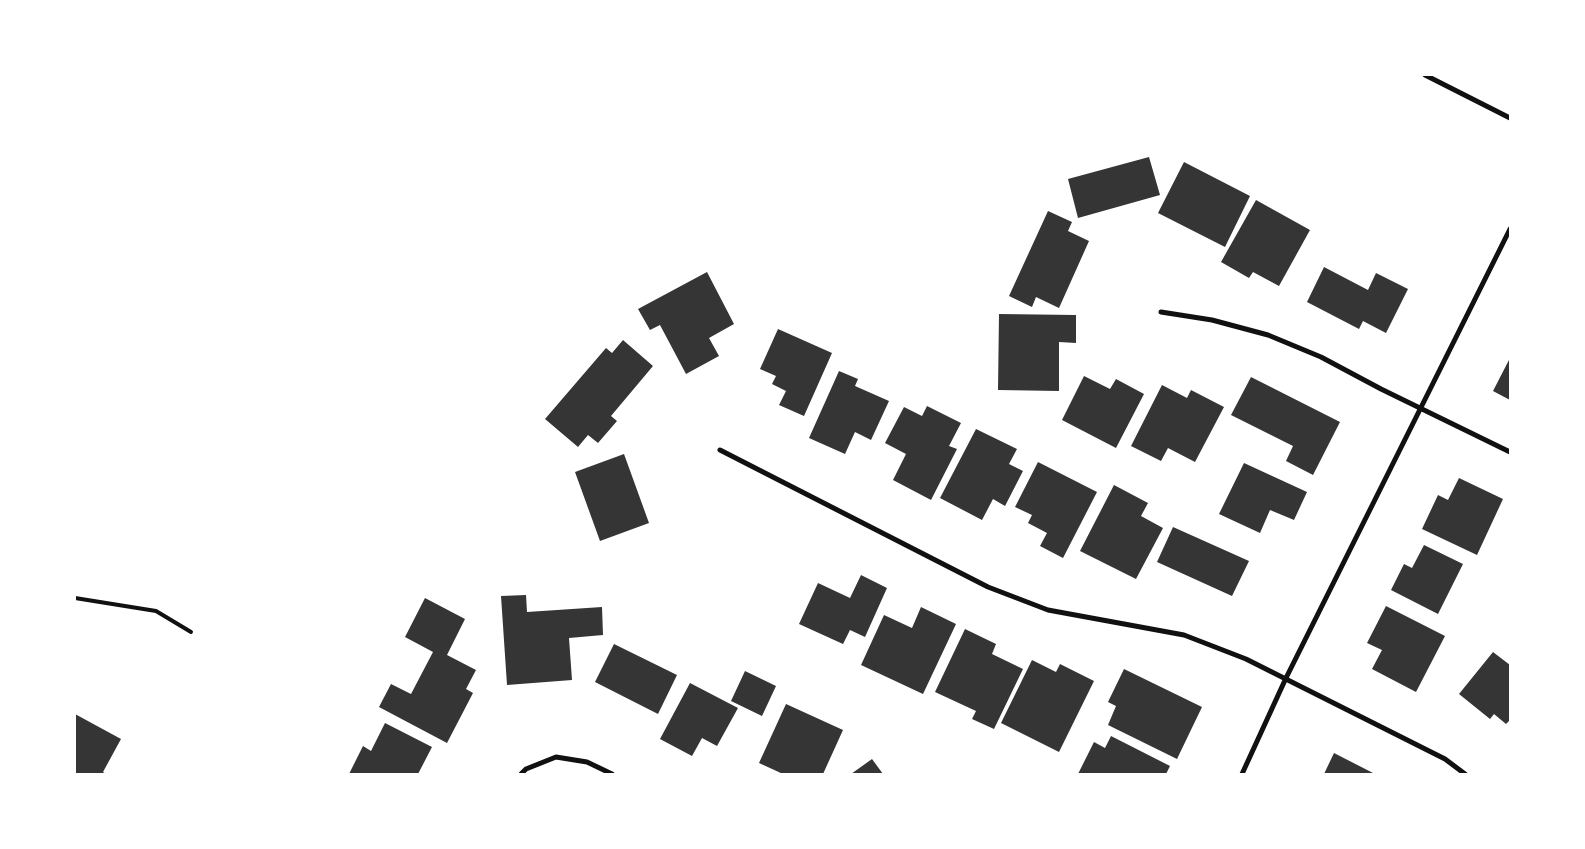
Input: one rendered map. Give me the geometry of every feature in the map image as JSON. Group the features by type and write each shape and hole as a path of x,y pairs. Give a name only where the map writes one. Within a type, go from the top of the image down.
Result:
{"street":[{"path":"1425,75 1510,118"},
{"path":"1242,774 1286,678 1510,229"},
{"path":"1161,312 1212,320 1268,335 1321,357 1420,409 1510,452"},
{"path":"720,450 988,587 1048,610 1184,635 1246,659 1445,759 1465,774"},
{"path":"520,774 526,769 556,757 587,762 612,774"}],"lane":[{"path":"75,598 156,611 191,632"}],"building":[{"path":"1149,157 1160,195 1078,218 1068,179"},
{"path":"1184,162 1250,196 1225,247 1158,213"},
{"path":"1256,200 1310,230 1279,286 1253,272 1249,278 1221,262"},
{"path":"1048,211 1072,222 1068,231 1089,241 1059,308 1036,297 1032,307 1009,296"},
{"path":"1324,267 1368,290 1376,273 1408,289 1386,333 1363,321 1359,329 1307,302"},
{"path":"707,272 734,324 709,338 719,356 686,374 660,325 650,330 638,309"},
{"path":"999,314 1076,315 1076,343 1059,342 1059,391 998,390"},
{"path":"778,329 832,353 804,416 779,405 786,391 772,384 776,376 760,369"},
{"path":"623,340 653,366 611,416 617,421 598,443 588,435 578,447 545,419 606,348 612,353"},
{"path":"1510,358 1510,400 1493,391"},
{"path":"839,371 858,379 855,386 889,401 871,440 855,432 845,454 809,438"},
{"path":"1084,376 1110,389 1116,379 1144,394 1116,448 1062,420"},
{"path":"1251,377 1340,422 1313,475 1286,461 1293,446 1231,415"},
{"path":"1162,385 1187,398 1191,390 1224,407 1195,462 1168,448 1161,461 1131,446"},
{"path":"927,406 961,423 949,446 957,449 931,500 893,480 906,454 885,443 904,407 922,416"},
{"path":"976,429 1017,449 1009,464 1023,471 1005,506 993,499 982,520 940,498"},
{"path":"624,454 649,523 600,541 575,472"},
{"path":"1038,462 1097,492 1063,558 1040,546 1047,533 1028,523 1032,515 1015,507"},
{"path":"1244,463 1307,492 1294,520 1270,510 1260,533 1219,514"},
{"path":"1459,478 1503,499 1477,555 1422,529 1438,495 1448,500"},
{"path":"1114,485 1148,503 1141,516 1163,528 1136,579 1080,551"},
{"path":"1173,527 1249,561 1232,596 1157,562"},
{"path":"1424,545 1463,564 1438,614 1391,590 1404,564 1412,568"},
{"path":"861,575 887,588 865,637 850,630 843,644 799,624 818,583 850,598"},
{"path":"526,595 527,612 602,607 603,635 569,638 572,680 507,685 501,596"},
{"path":"425,598 465,619 447,655 476,670 466,689 473,693 447,743 379,707 391,684 411,694 433,652 405,637"},
{"path":"1386,606 1445,636 1416,692 1372,669 1382,650 1367,643"},
{"path":"921,607 956,624 923,694 861,665 884,615 912,628"},
{"path":"965,629 996,644 992,654 1023,669 994,729 972,719 976,711 935,692"},
{"path":"614,644 677,675 658,714 595,682"},
{"path":"1493,652 1510,665 1510,720 1506,724 1494,714 1490,719 1459,694"},
{"path":"1032,660 1056,672 1060,664 1094,681 1059,752 1001,723"},
{"path":"1124,669 1202,707 1177,759 1108,725 1116,706 1108,702"},
{"path":"745,671 776,686 762,716 731,701"},
{"path":"690,683 738,708 717,746 702,738 692,756 660,739"},
{"path":"786,704 843,730 823,774 783,774 759,763"},
{"path":"75,714 121,739 103,772 106,774 75,774"},
{"path":"385,723 432,747 418,774 349,774 363,746 371,751"},
{"path":"1111,736 1170,766 1166,774 1078,774 1094,742 1105,748"},
{"path":"1334,753 1375,774 1324,774"},
{"path":"872,759 883,774 851,774"}]}
